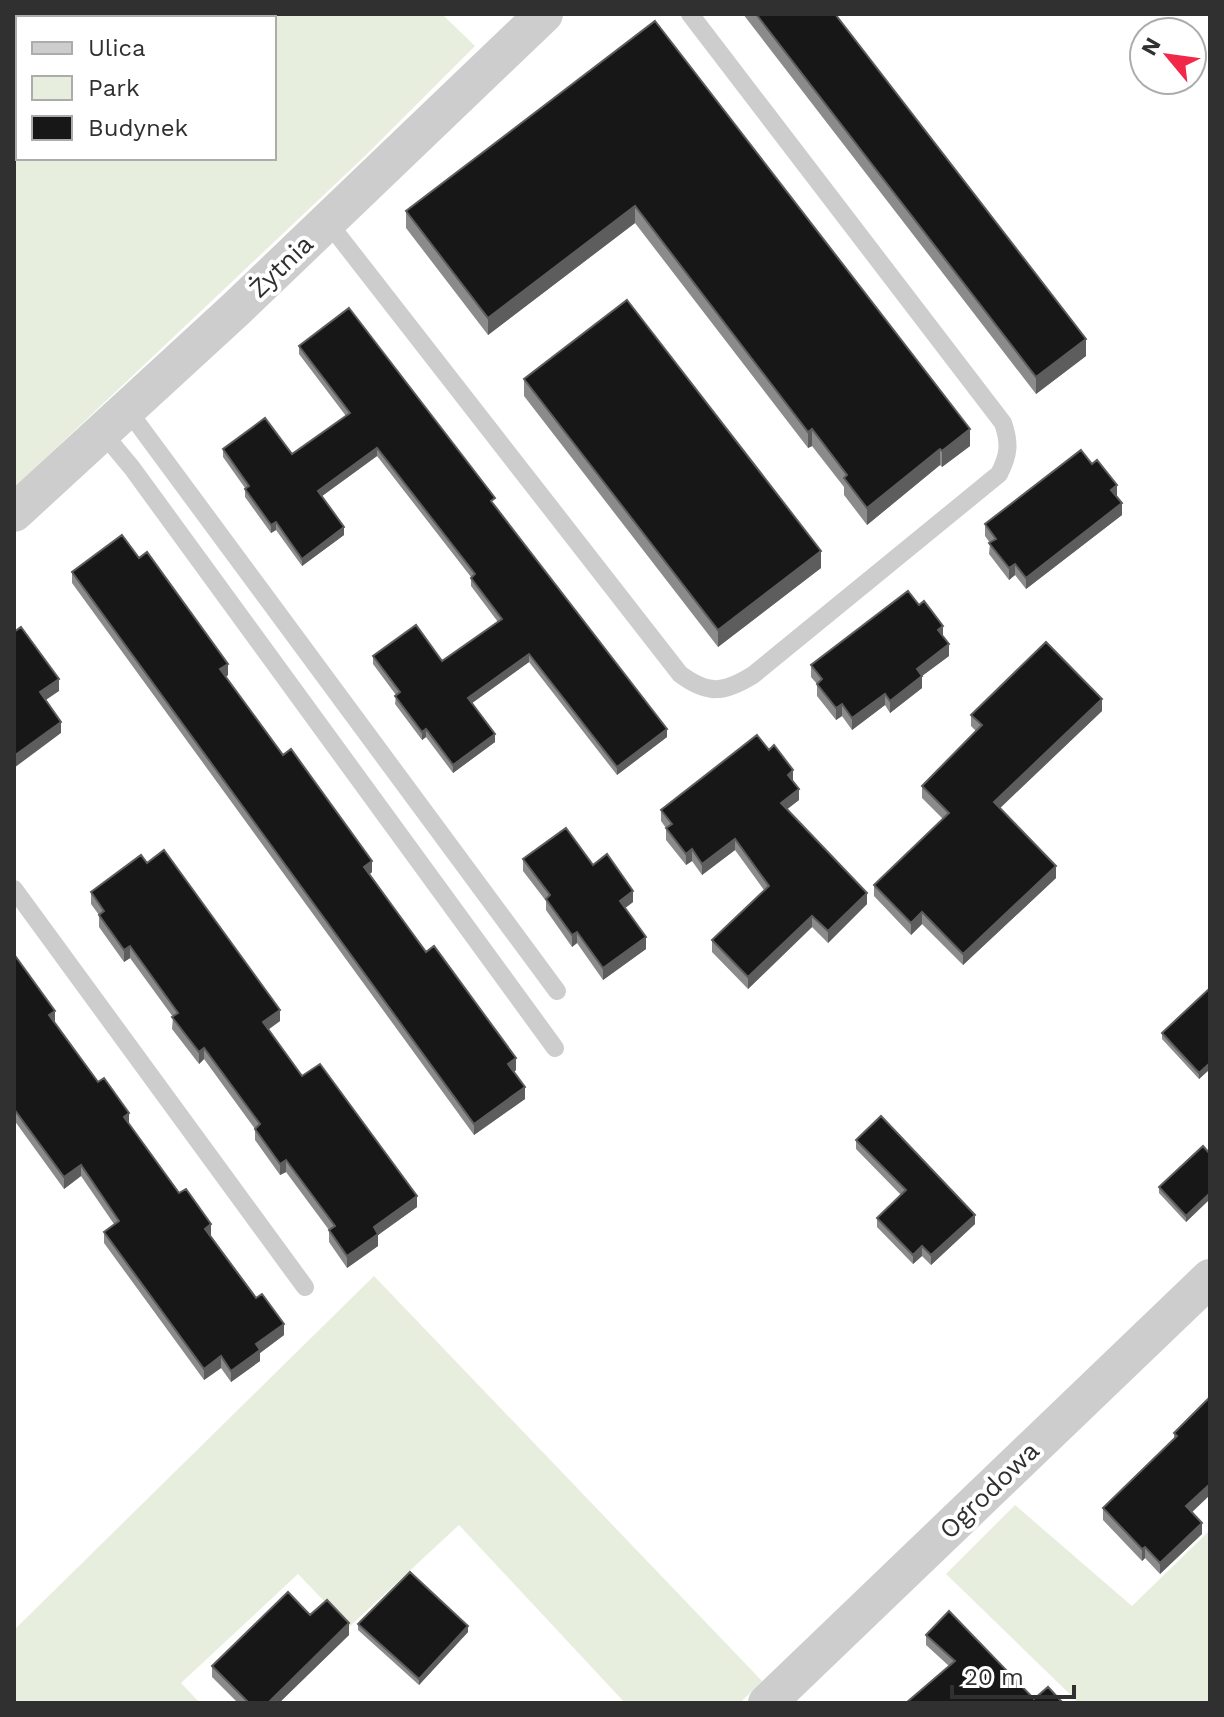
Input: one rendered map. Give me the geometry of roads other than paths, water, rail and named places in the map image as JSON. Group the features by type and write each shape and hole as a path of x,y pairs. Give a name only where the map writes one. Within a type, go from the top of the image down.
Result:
{"street":[{"name":"Żytnia","path":"14,513 544,14"},
{"name":"Ogrodowa","path":"767,1703 1210,1278"}],"lane":[{"path":"327,221 680,674 696,686 715,690 734,686 753,675 999,474 1008,456 1009,438 1003,423 989,404 690,14"},
{"path":"114,421 557,991"},
{"path":"114,421 132,468 555,1048"},
{"path":"14,889 305,1287"}]}
